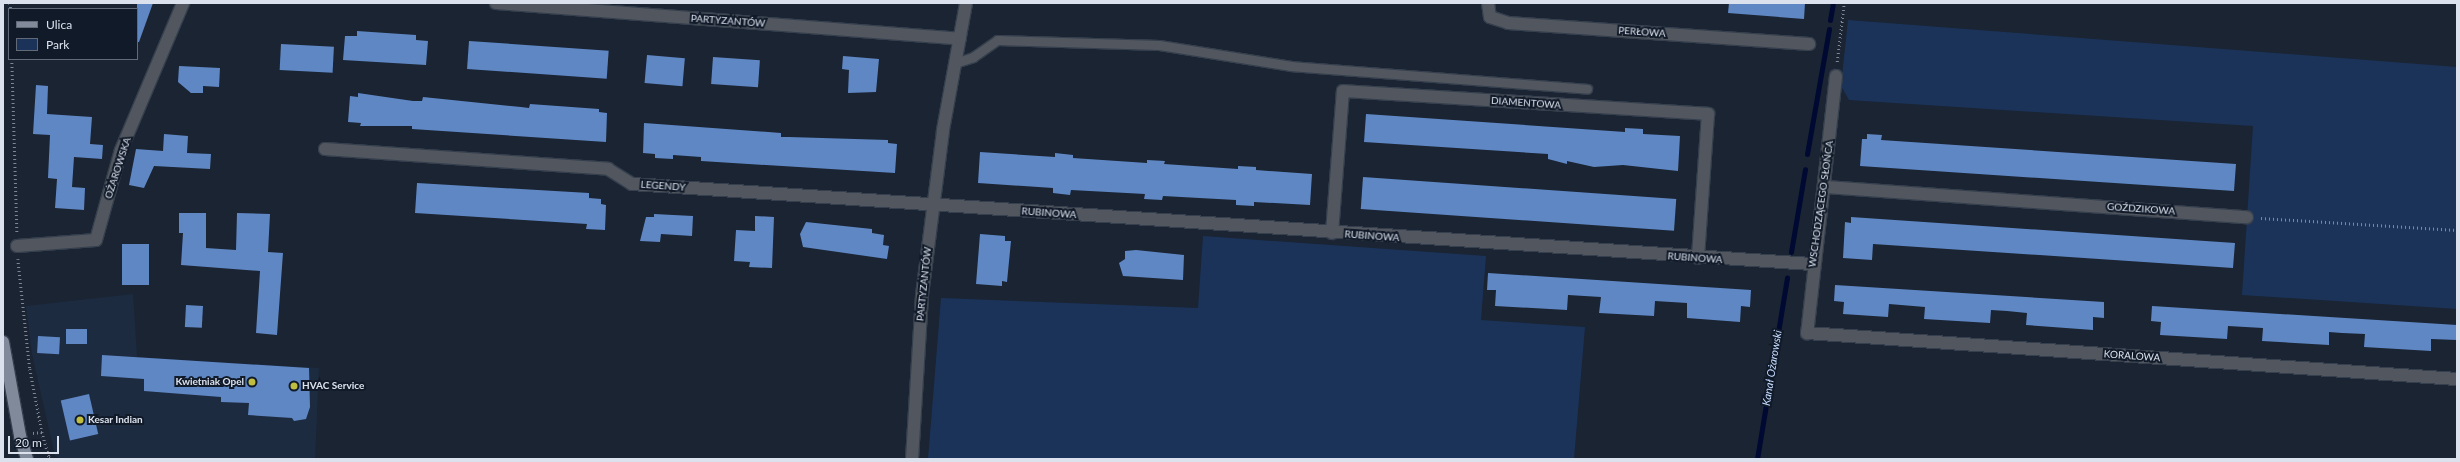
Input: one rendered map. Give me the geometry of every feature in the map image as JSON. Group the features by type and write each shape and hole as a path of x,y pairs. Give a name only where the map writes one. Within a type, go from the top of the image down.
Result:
{"main road":[{"path":"3,342 20,436 28,459"}],"street":[{"name":"OŻAROWSKA","path":"17,246 96,240 122,150 184,3"},
{"name":"PARTYZANTÓW","path":"496,3 960,39"},
{"name":"PARTYZANTÓW","path":"912,459 922,295 933,204 955,62 966,3"},
{"name":"PERŁOWA","path":"1488,3 1490,17 1508,23 1809,44"},
{"name":"WSCHODZĄCEGO SŁOŃCA","path":"1807,333 1812,264 1825,187 1836,76"},
{"name":"DIAMENTOWA","path":"1332,233 1343,91 1708,114 1698,258"},
{"name":"LEGENDY","path":"325,149 608,168 632,184 933,204"},
{"name":"GOŹDZIKOWA","path":"1825,187 2247,217"},
{"name":"RUBINOWA","path":"933,204 1698,258 1812,264"},
{"name":"KORALOWA","path":"1807,333 2457,379"}],"lane":[{"path":"955,62 973,57 997,40 1159,45 1291,66 1587,89"}],"path":[{"path":"1836,76 1844,3"},
{"path":"2247,217 2457,230"}],"shaded area":[{"path":"133,294 137,357 319,368 315,459 62,459 55,456 32,354 26,306"}],"green space":[{"path":"1848,20 2457,67 2457,309 2242,295 2253,126 1849,100 1841,86"},
{"path":"1203,236 1486,256 1481,320 1585,327 1574,459 928,459 941,298 1198,308"}],"building":[{"path":"137,3 153,3 139,42 138,8"},
{"path":"1729,3 1805,3 1804,19 1728,13"},
{"path":"357,31 416,35 416,40 428,41 426,65 343,60 345,36 357,36"},
{"path":"469,41 609,51 607,79 467,69"},
{"path":"281,44 334,47 333,73 280,70"},
{"path":"647,55 685,58 682,86 645,83"},
{"path":"843,56 879,59 876,92 848,93 849,70 842,69"},
{"path":"713,57 760,60 758,87 711,84"},
{"path":"179,66 220,68 219,87 203,86 203,93 191,93 178,82"},
{"path":"36,85 48,86 47,114 92,117 90,144 103,145 102,159 74,157 72,187 85,188 84,210 55,208 57,179 48,178 50,135 33,134"},
{"path":"358,93 413,101 422,101 423,97 529,108 530,104 599,109 599,112 607,113 606,142 412,129 412,126 360,126 361,123 348,122 350,96 358,97"},
{"path":"1366,114 1625,132 1625,128 1643,129 1643,134 1680,136 1678,171 1623,165 1594,167 1567,161 1567,164 1548,159 1548,154 1364,142"},
{"path":"644,123 781,133 781,137 888,140 888,143 897,144 895,173 701,161 701,157 673,155 673,159 655,158 655,154 643,153"},
{"path":"164,134 188,136 187,153 211,154 210,169 154,166 144,188 129,185 136,149 163,151"},
{"path":"1867,134 1882,135 1881,140 2236,164 2234,191 1860,166 1862,139 1867,139"},
{"path":"980,152 1055,157 1055,153 1073,155 1073,158 1147,163 1147,160 1165,161 1164,164 1238,169 1238,166 1256,167 1256,170 1312,174 1310,205 1254,202 1254,206 1236,205 1236,200 1163,196 1162,200 1144,199 1145,194 1071,190 1070,195 1053,193 1053,188 978,183"},
{"path":"1363,177 1676,199 1674,231 1361,209"},
{"path":"417,183 589,193 589,198 601,199 601,204 606,205 605,230 586,229 587,224 415,213"},
{"path":"179,213 206,213 206,248 236,250 237,213 270,214 268,252 283,253 277,335 256,333 260,271 181,265 183,233 179,233"},
{"path":"654,214 693,216 692,236 661,234 660,242 640,241 646,217 654,217"},
{"path":"755,216 774,217 772,268 749,267 750,262 734,261 736,230 755,231"},
{"path":"1851,217 2235,243 2233,268 1873,244 1872,260 1843,258 1845,222 1851,223"},
{"path":"806,222 872,229 872,233 884,235 883,245 889,246 887,259 803,247 800,234"},
{"path":"980,234 1005,236 1005,241 1011,241 1007,282 1002,281 1002,286 976,284"},
{"path":"122,244 149,244 149,285 122,285"},
{"path":"1136,250 1184,255 1183,280 1123,276 1119,263 1125,259 1125,251"},
{"path":"1488,273 1751,290 1750,307 1741,306 1740,322 1687,318 1687,303 1655,301 1654,316 1599,313 1601,297 1568,295 1567,310 1495,306 1496,290 1487,290"},
{"path":"1835,285 2104,302 2104,318 2093,317 2093,330 2026,325 2027,313 2007,311 1991,310 1990,323 1924,319 1925,307 1889,304 1888,317 1843,314 1844,302 1834,301"},
{"path":"186,305 203,306 202,328 185,327"},
{"path":"2152,306 2457,325 2457,340 2431,339 2431,351 2364,347 2365,334 2329,332 2329,345 2262,341 2263,328 2228,326 2227,339 2160,335 2161,322 2151,321"},
{"path":"66,329 87,329 87,344 66,344"},
{"path":"38,336 60,337 59,354 37,353"},
{"path":"102,355 309,368 310,407 306,419 294,421 292,418 248,415 249,403 221,402 221,397 144,391 144,379 101,376"},
{"name":"Kesar Indian","path":"89,394 98,434 70,440 61,401"}],"waterway":[{"name":"Kanał Ożarowski","path":"1830,20 1833,3"},
{"name":"Kanał Ożarowski","path":"1807,154 1829,29"},
{"name":"Kanał Ożarowski","path":"1791,252 1805,169"},
{"name":"Kanał Ożarowski","path":"1757,459 1787,277"}],"place":[{"name":"Kwietniak Opel","path":"252,382"},
{"name":"HVAC Service","path":"294,386"},
{"name":"Kesar Indian","path":"80,420"}]}
